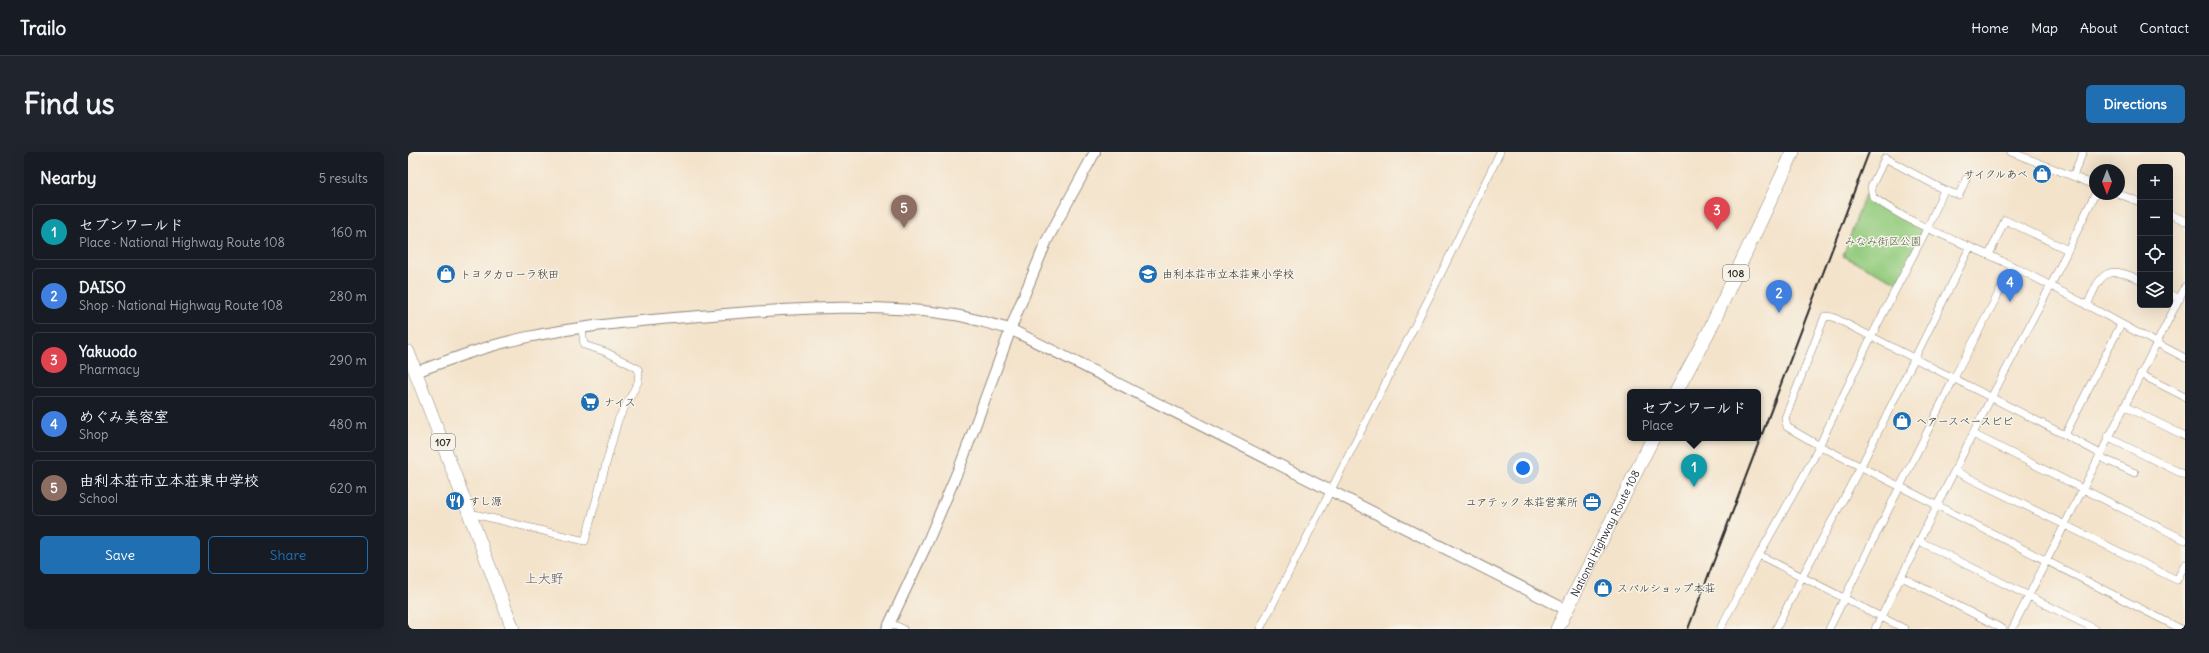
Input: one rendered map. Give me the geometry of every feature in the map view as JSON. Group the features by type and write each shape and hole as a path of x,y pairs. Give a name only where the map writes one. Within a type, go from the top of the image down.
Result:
{"highway":[{"name":"108","path":"1678,389 1708,331 1793,152"},
{"name":"107","path":"408,352 513,629"},
{"name":"National Highway Route 108","path":"1557,629 1652,441"}],"street":[{"path":"903,629 889,626 962,461 1010,329 1047,240 1095,152"},
{"path":"1260,629 1330,489 1434,288 1500,152"},
{"path":"2011,152 2089,182"},
{"path":"2073,176 2083,152"},
{"path":"1966,179 1959,195 1944,190 1886,155 1872,187 1873,197 1883,204 1928,227 2013,266 2185,358"},
{"path":"1720,629 1759,555 1813,459 1818,445 1871,337 1928,227 1944,190"},
{"path":"2125,196 2137,201"},
{"path":"1875,629 1902,578 1936,506 2050,287 2093,200"},
{"path":"2173,215 2185,221"},
{"path":"1989,255 2005,220 2068,250"},
{"path":"1776,629 1802,576 1861,466 1970,246"},
{"path":"1829,629 1954,378 2013,266"},
{"path":"2087,306 2096,284 2104,274 2112,272 2129,274 2137,278"},
{"path":"2012,629 2107,437 2185,287"},
{"path":"2173,296 2180,299"},
{"path":"416,372 483,348 516,340 582,328 692,316 815,307 850,307 939,313 1010,329 1330,489 1567,610"},
{"path":"2135,473 2104,459 2064,435 1833,317 1825,316 1785,418 1787,427 1818,445 2181,629"},
{"path":"2064,435 2121,324"},
{"path":"470,513 585,541 616,427 638,382 639,371 637,368 606,352 584,345 582,328"},
{"path":"2140,374 2185,397"},
{"path":"2124,406 2185,436"},
{"path":"1973,434 2081,490 2185,540"},
{"path":"2107,437 2185,475"},
{"path":"1954,471 2177,580 2185,564"},
{"path":"1919,541 2095,629"},
{"path":"1759,555 1846,597 1880,617 1905,629"},
{"path":"1902,578 2003,629"}],"green space":[{"name":"みなみ街区公園","path":"1865,194 1925,228 1898,283 1843,256"}],"railway":[{"path":"1761,437 1869,152"},
{"path":"1688,629 1759,441"}],"place":[{"name":"サイクルあべ","path":"2042,174"},
{"name":"由利本荘市立本荘東中学校","path":"904,228"},
{"name":"Yakuodo","path":"1717,230"},
{"name":"トヨタカローラ秋田","path":"446,274"},
{"name":"由利本荘市立本荘東小学校","path":"1148,274"},
{"name":"めぐみ美容室","path":"2010,302"},
{"name":"DAISO","path":"1779,313"},
{"name":"ナイス","path":"590,402"},
{"name":"ヘアースペースビビ","path":"1902,421"},
{"name":"セブンワールド","path":"1694,487"},
{"name":"すし源","path":"455,501"},
{"name":"ユアテック 本荘営業所","path":"1592,502"},
{"name":"スバルショップ本荘","path":"1603,588"}],"district":[{"name":"上大野","path":"544,578"}]}
